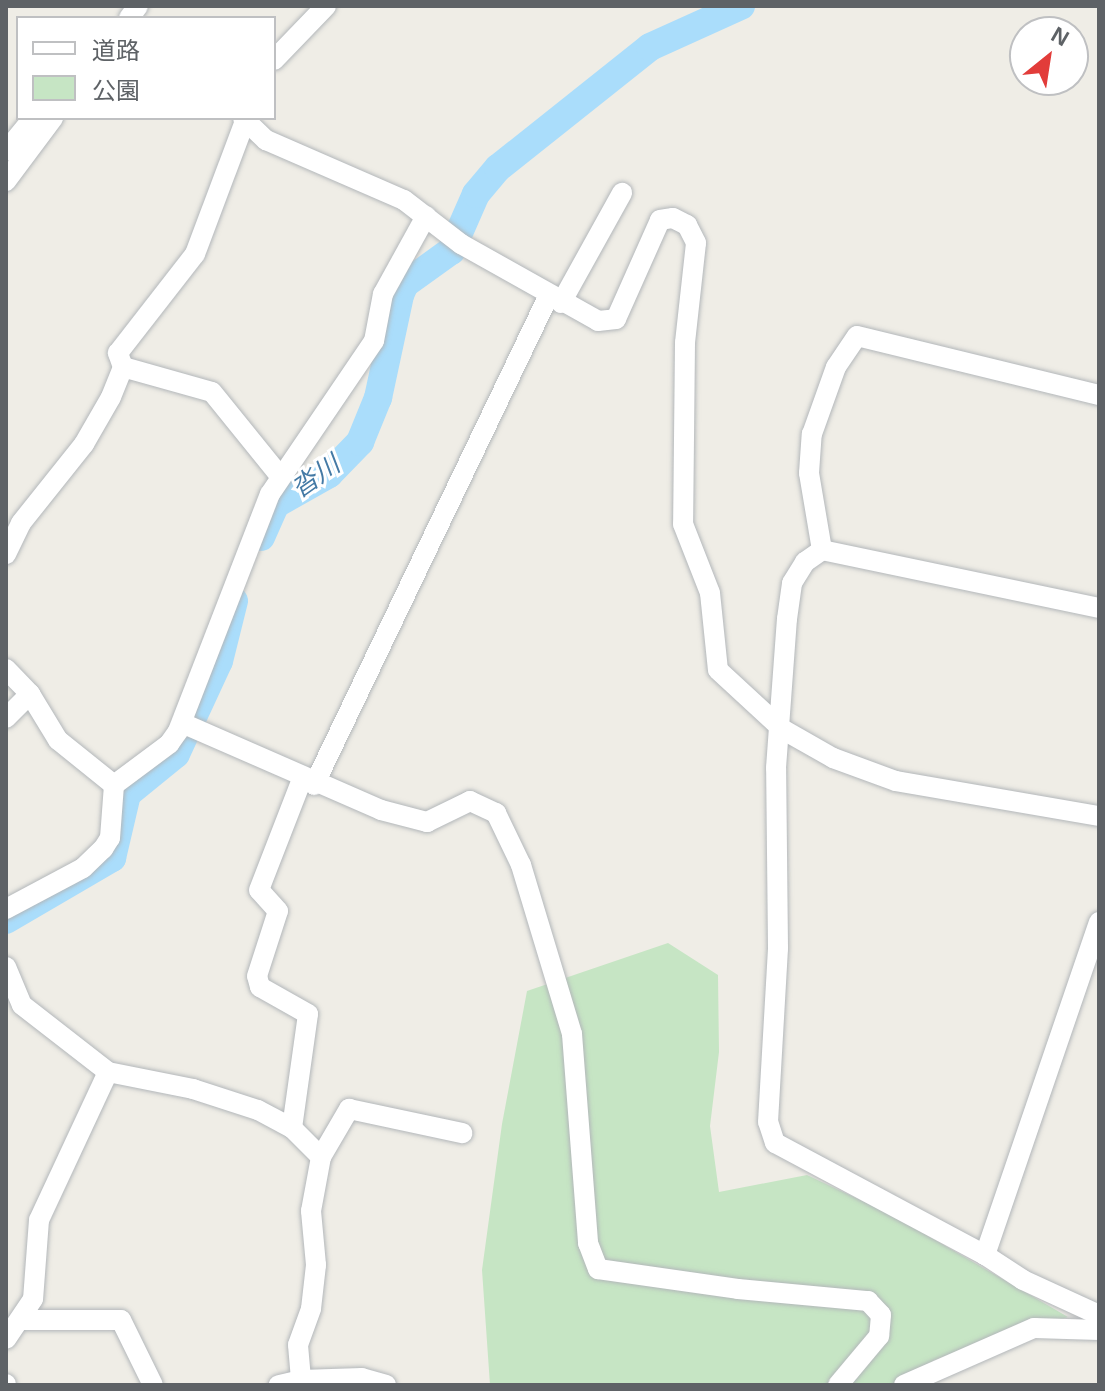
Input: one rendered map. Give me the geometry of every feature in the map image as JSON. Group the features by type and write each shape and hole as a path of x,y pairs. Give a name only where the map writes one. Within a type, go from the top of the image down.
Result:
{"street":[{"path":"276,58 326,6"},
{"path":"6,151 31,120"},
{"path":"6,181 52,120"},
{"path":"6,554 21,523 84,444 123,367 118,353 195,254 245,120"},
{"path":"246,120 266,140 404,200 456,240 555,300 598,321 616,319 660,220 673,218 693,232 682,416 683,524 710,593 718,670 782,729 833,758 896,781 1099,816"},
{"path":"292,1128 308,1014 260,987 257,976 278,911 259,890 308,782 555,300 622,193"},
{"path":"6,909 83,868 103,849 110,838 114,785 169,744 182,723 245,552 280,476 374,341 383,294 426,216"},
{"path":"822,550 809,473 812,434 836,367 857,336 1099,395"},
{"path":"123,367 212,392 280,476"},
{"path":"1099,608 822,550 805,562 792,583 782,729 776,768 778,948 768,1122 775,1143 1099,1320"},
{"path":"6,669 30,694 58,740 114,785"},
{"path":"6,718 30,694"},
{"path":"182,723 308,782 427,822 470,801 496,813 521,865 572,1034 588,1243 598,1269 738,1289 868,1301 881,1315 879,1336 838,1385"},
{"path":"985,1255 1099,922"},
{"path":"6,967 22,1005 108,1072 193,1089 258,1110 292,1128 321,1157"},
{"path":"6,1339 23,1320 33,1299 39,1220 108,1072"},
{"path":"302,1383 298,1345 311,1309 316,1265 311,1211 321,1157 349,1109 462,1133"},
{"path":"23,1320 121,1320 153,1385"},
{"path":"904,1385 1034,1328 1099,1320"},
{"path":"279,1385 362,1378 386,1385"}],"green space":[{"path":"668,943 718,975 719,1052 710,1126 719,1192 807,1175 892,1215 1068,1317 934,1360 905,1385 490,1385 482,1270 502,1124 527,991"}],"waterway":[{"name":"沓川","path":"261,537 276,504 329,474 360,442 378,398 405,284 451,251 476,194 498,168 650,47 741,6"},
{"name":"沓川","path":"6,920 112,858 127,794 176,754 219,661 234,601"}]}
